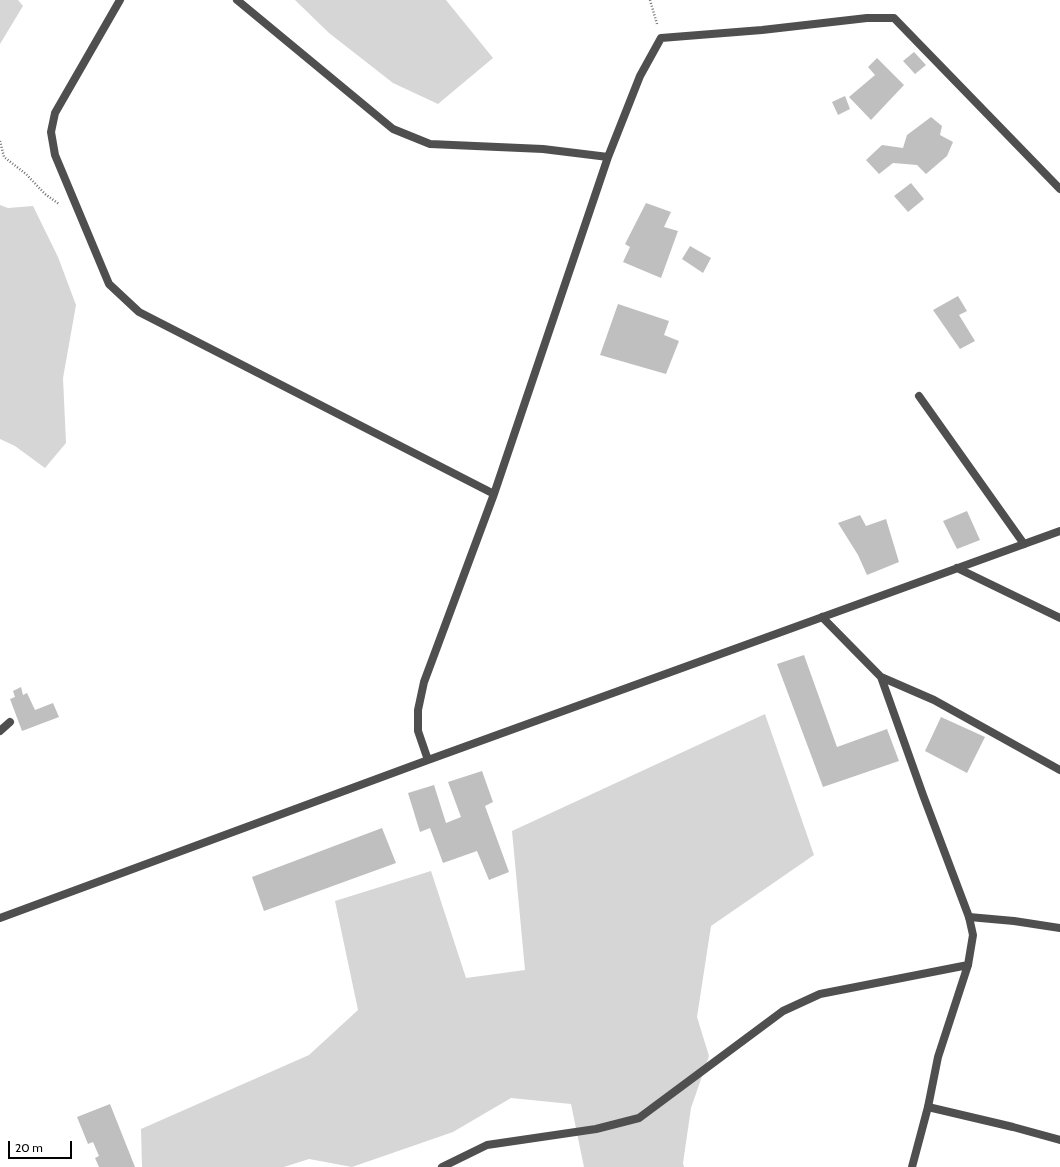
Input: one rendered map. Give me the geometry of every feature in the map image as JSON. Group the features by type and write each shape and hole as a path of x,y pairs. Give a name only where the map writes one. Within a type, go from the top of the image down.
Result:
{"street":[{"path":"120,0 56,113 51,132 56,155 109,284 139,312 494,494"},
{"path":"237,0 393,130 430,144 542,149 608,157"},
{"path":"428,760 418,731 418,710 424,682 494,494 608,157 640,76 661,38 762,30 866,18 894,18 1060,189"},
{"path":"919,396 1024,544"},
{"path":"0,918 428,760 1060,531"},
{"path":"957,568 1060,618"},
{"path":"822,617 881,677 934,700 1060,770"},
{"path":"881,677 969,917 973,936 968,965 938,1057 928,1107 912,1167"},
{"path":"0,731 10,722"},
{"path":"969,917 1014,921 1060,928"},
{"path":"442,1167 487,1145 596,1129 639,1118 783,1011 820,994 968,965"},
{"path":"928,1107 1013,1127 1060,1140"}],"path":[{"path":"650,0 661,38"},
{"path":"0,141 4,157 26,174 45,194 82,220"}],"shaded area":[{"path":"0,0 18,0 23,6 0,44"},
{"path":"295,0 446,0 493,58 438,104 393,83 329,33"},
{"path":"0,205 8,208 33,206 58,257 76,305 63,378 66,443 45,468 15,446 0,439"},
{"path":"765,714 814,855 711,926 697,1017 709,1056 691,1108 683,1163 684,1167 584,1167 571,1104 511,1098 453,1132 352,1167 309,1159 284,1167 142,1167 141,1129 309,1055 358,1010 335,901 431,871 466,978 525,970 512,831"}],"building":[{"path":"914,52 926,65 915,74 903,61"},
{"path":"877,58 904,85 871,120 849,97 875,75 868,67"},
{"path":"845,96 850,109 838,115 832,102"},
{"path":"931,117 942,126 940,135 953,142 947,156 926,174 917,165 893,163 879,174 866,160 882,145 903,148 907,135"},
{"path":"911,183 924,199 908,212 894,196"},
{"path":"646,203 671,212 664,227 678,231 661,278 623,262 630,247 625,244"},
{"path":"690,246 711,258 703,273 682,259"},
{"path":"958,296 967,311 959,315 975,341 960,349 933,310"},
{"path":"618,304 669,321 664,335 679,341 666,374 600,355"},
{"path":"967,511 980,540 957,549 943,521"},
{"path":"860,515 866,526 886,519 899,562 867,575 858,555 838,523"},
{"path":"804,655 837,747 887,729 899,761 823,787 777,664"},
{"path":"21,687 23,695 27,693 35,710 53,703 59,717 22,731 10,699 15,697 13,691"},
{"path":"941,717 985,737 967,773 925,751"},
{"path":"482,771 493,802 485,806 509,872 489,880 477,851 443,863 430,828 420,832 408,793 434,785 446,823 461,817 448,782"},
{"path":"382,828 396,863 264,911 252,877"},
{"path":"110,1104 135,1167 99,1167 95,1158 99,1156 93,1142 88,1144 77,1117"}]}
